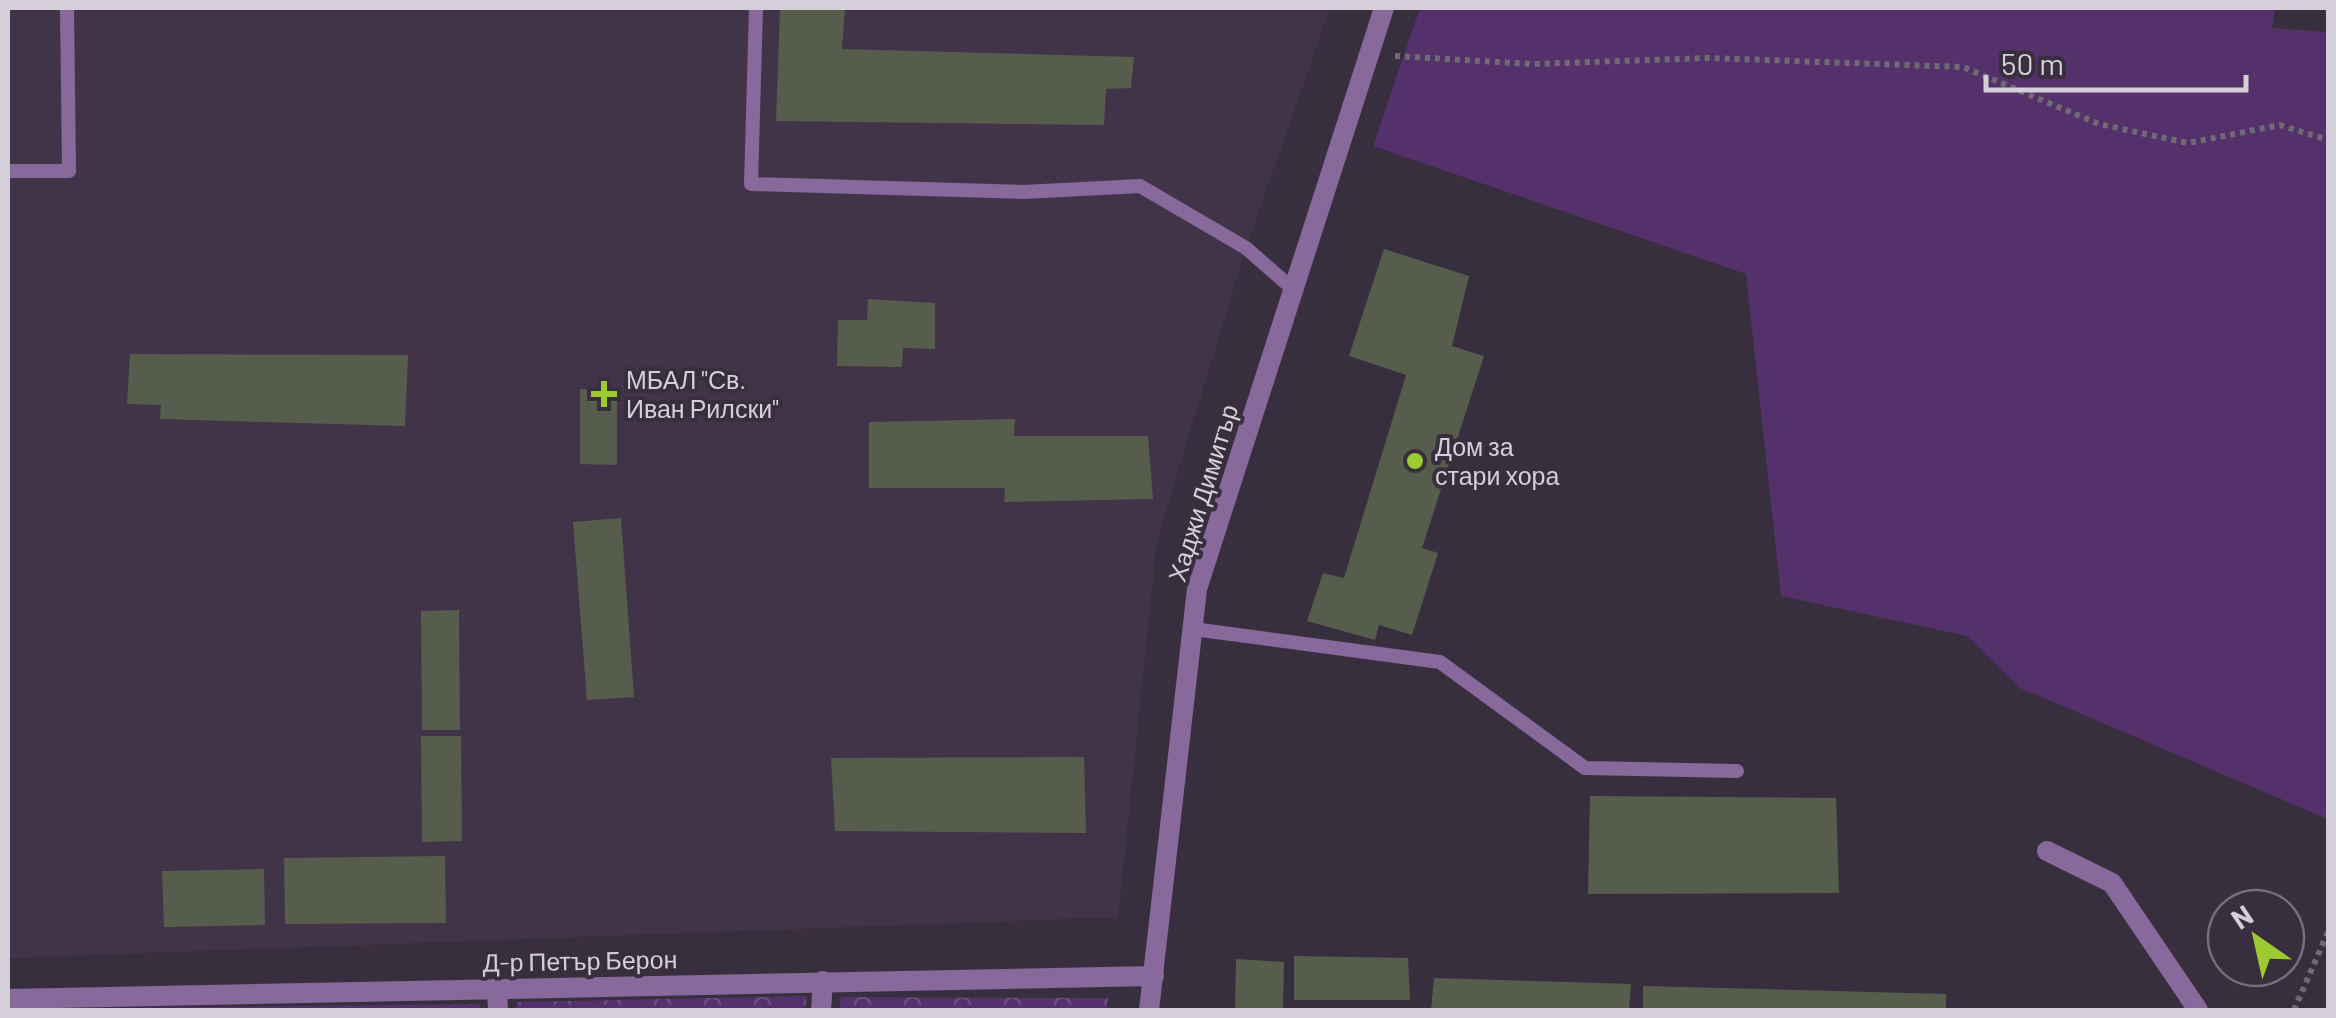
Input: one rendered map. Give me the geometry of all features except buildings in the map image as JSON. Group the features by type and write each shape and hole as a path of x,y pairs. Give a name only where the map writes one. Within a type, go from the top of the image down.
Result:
{"street":[{"name":"Хаджи Димитър","path":"1149,1010 1198,589 1384,8"},
{"path":"2047,851 2112,883 2198,1010"},
{"name":"Д-р Петър Берон","path":"8,1000 1154,976"},
{"path":"821,1010 823,981"},
{"path":"497,988 498,1010"},
{"path":"8,1000 18,1010"}],"lane":[{"path":"8,171 69,171 67,8"},
{"path":"756,8 750,184 1024,192 1140,186 1246,248 1294,289"},
{"path":"1193,628 1440,662 1585,768 1736,771"}],"path":[{"path":"1369,54 1532,64 1709,58 1962,67 2099,124 2188,143 2280,126 2328,140"},
{"path":"2294,1010 2328,932"}],"shaded area":[{"name":"МБАЛ \"Св. Иван Рилски\"","path":"8,8 1330,8 1246,248 1157,540 1118,917 8,958"}],"green space":[{"path":"1420,8 2275,8 2272,28 2328,32 2328,819 2020,688 1967,636 1781,596 1746,274 1373,146"},
{"path":"807,996 805,1010 517,1010 517,1002"},
{"path":"841,997 1108,998 1107,1010 839,1010"},
{"path":"480,1004 480,1010 37,1009"}],"place":[{"name":"МБАЛ \"Св. Иван Рилски\"","path":"604,394"},
{"name":"Дом за стари хора","path":"1415,461"}]}
